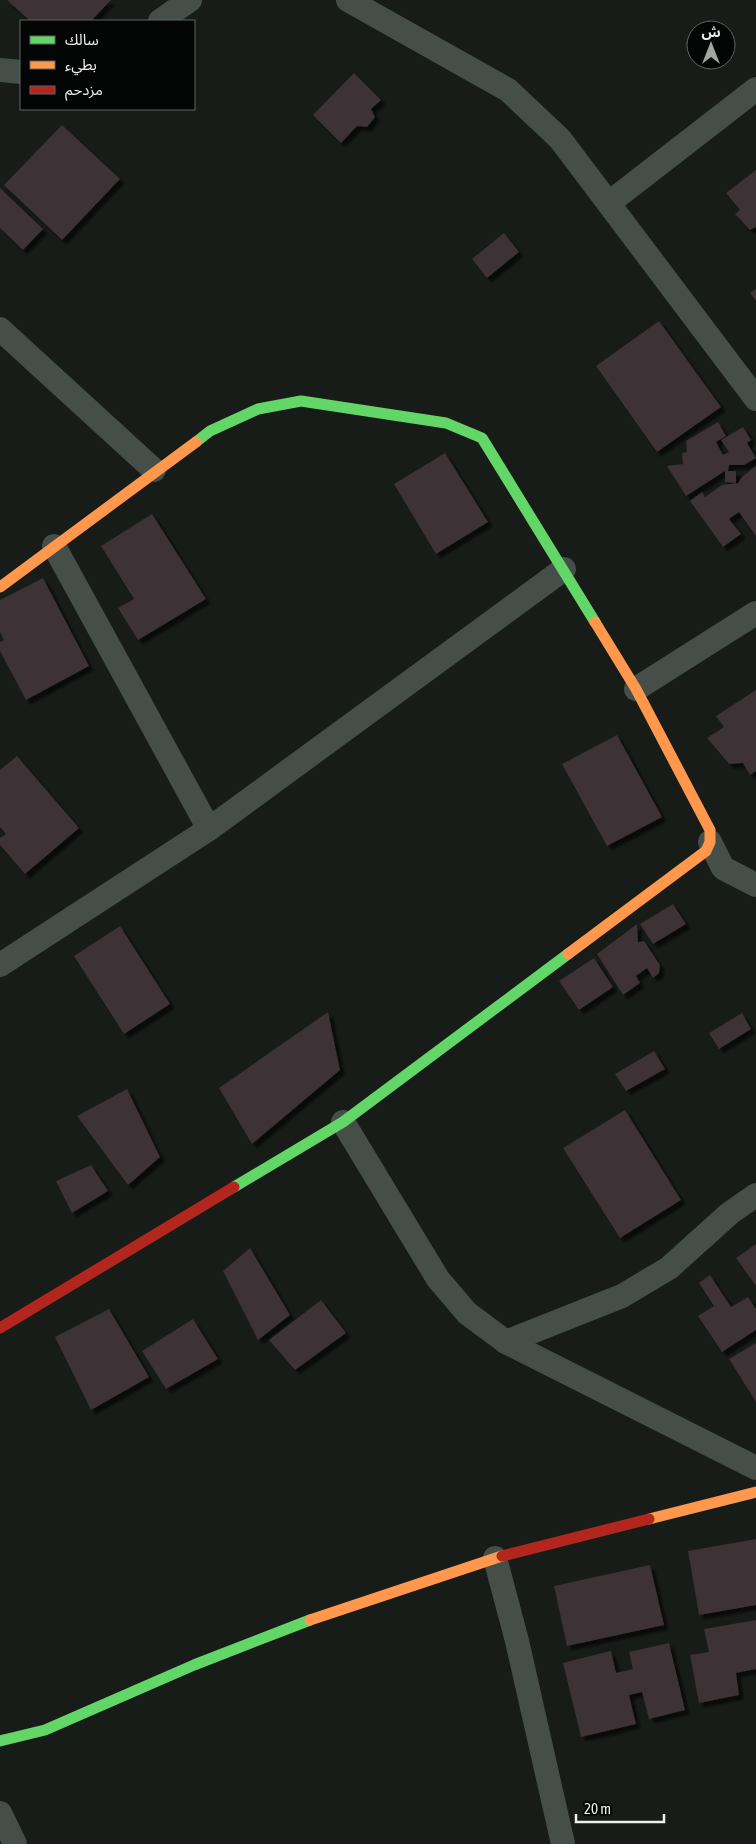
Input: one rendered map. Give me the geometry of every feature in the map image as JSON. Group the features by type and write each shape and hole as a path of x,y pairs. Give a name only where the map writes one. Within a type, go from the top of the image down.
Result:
{"street":[{"path":"161,20 190,0"},
{"path":"348,0 508,90 560,139 756,399"},
{"path":"0,70 20,72"},
{"path":"608,203 756,89"},
{"path":"0,330 154,470"},
{"path":"0,586 154,470 210,431 258,409 301,401 370,410 446,424 482,438 636,689 710,830 710,842 706,851 343,1122 0,1328"},
{"path":"54,546 209,829"},
{"path":"0,965 209,829 564,569"},
{"path":"636,689 756,613"},
{"path":"710,842 723,868 756,885"},
{"path":"343,1122 438,1279 467,1313 506,1342 756,1468"},
{"path":"506,1342 622,1296 661,1273 730,1213 756,1195"},
{"path":"0,1741 45,1730 194,1664 302,1623 495,1558 756,1492"},
{"path":"495,1558 524,1668 563,1844"},
{"path":"0,1813 15,1844"}],"building":[{"path":"7,0 111,0 92,20 29,20"},
{"path":"354,73 381,100 371,109 375,117 367,127 357,126 341,143 313,115"},
{"path":"62,125 120,179 62,240 4,185"},
{"path":"756,170 756,227 750,230 735,214 740,210 726,193"},
{"path":"0,188 43,229 23,250 0,228"},
{"path":"504,233 519,252 487,278 472,259"},
{"path":"756,289 756,301 750,293"},
{"path":"659,321 721,407 657,452 596,366"},
{"path":"718,422 726,436 716,442 723,455 729,452 721,440 743,427 751,440 747,443 756,458 744,465 729,465 728,471 736,471 736,483 725,482 725,471 686,496 667,466 683,464 682,453 687,452 686,441"},
{"path":"445,453 488,522 436,554 394,484"},
{"path":"756,466 756,536 739,512 729,519 741,534 723,547 690,501 702,492 705,497 722,485 738,483 743,476"},
{"path":"152,514 206,599 138,640 118,608 134,599 101,546"},
{"path":"43,578 89,666 26,700 0,651 0,642 4,640 0,632 0,600"},
{"path":"756,690 756,771 750,775 743,763 729,764 707,738 724,727 716,716"},
{"path":"617,735 662,817 607,846 562,764"},
{"path":"17,756 79,828 25,874 0,845 0,838 6,834 0,827 0,770"},
{"path":"673,904 686,924 653,944 640,924"},
{"path":"637,924 638,942 644,941 660,965 659,973 653,978 647,968 636,976 640,983 623,995 597,954"},
{"path":"120,926 170,1004 124,1034 74,956"},
{"path":"594,958 613,987 579,1010 559,981"},
{"path":"328,1012 340,1070 252,1144 219,1088"},
{"path":"742,1013 751,1029 719,1049 709,1033"},
{"path":"654,1051 665,1069 626,1091 615,1074"},
{"path":"127,1089 160,1157 128,1185 77,1116"},
{"path":"625,1110 681,1200 620,1238 563,1148"},
{"path":"91,1165 108,1191 72,1213 56,1181"},
{"path":"756,1244 756,1286 736,1258"},
{"path":"250,1248 290,1315 258,1340 223,1271"},
{"path":"710,1275 731,1307 748,1297 756,1309 756,1330 722,1352 698,1316 714,1306 699,1283"},
{"path":"321,1300 346,1333 295,1370 269,1340"},
{"path":"109,1309 149,1377 91,1410 55,1337"},
{"path":"193,1319 218,1359 166,1389 142,1351"},
{"path":"756,1343 756,1402 729,1359"},
{"path":"756,1539 756,1605 699,1615 688,1551"},
{"path":"650,1565 664,1625 567,1646 554,1586"},
{"path":"756,1620 756,1669 736,1673 739,1695 699,1703 690,1655 709,1652 704,1629"},
{"path":"669,1643 685,1710 649,1719 642,1692 629,1695 636,1724 581,1737 563,1663 611,1651 616,1673 633,1669 629,1652"}],"traffic: fast":[{"path":"196,442 210,431 258,409 301,401 446,423 482,438 595,622"},
{"path":"234,1187 343,1122 568,954"},
{"path":"0,1741 45,1730 194,1665 310,1620"}],"traffic: slow":[{"path":"0,587 196,442"},
{"path":"568,954 706,851 710,842 710,830 636,689 595,622"},
{"path":"649,1519 756,1492"},
{"path":"310,1620 502,1556"}],"traffic: jam":[{"path":"0,1328 234,1187"},
{"path":"502,1556 649,1519"}]}
